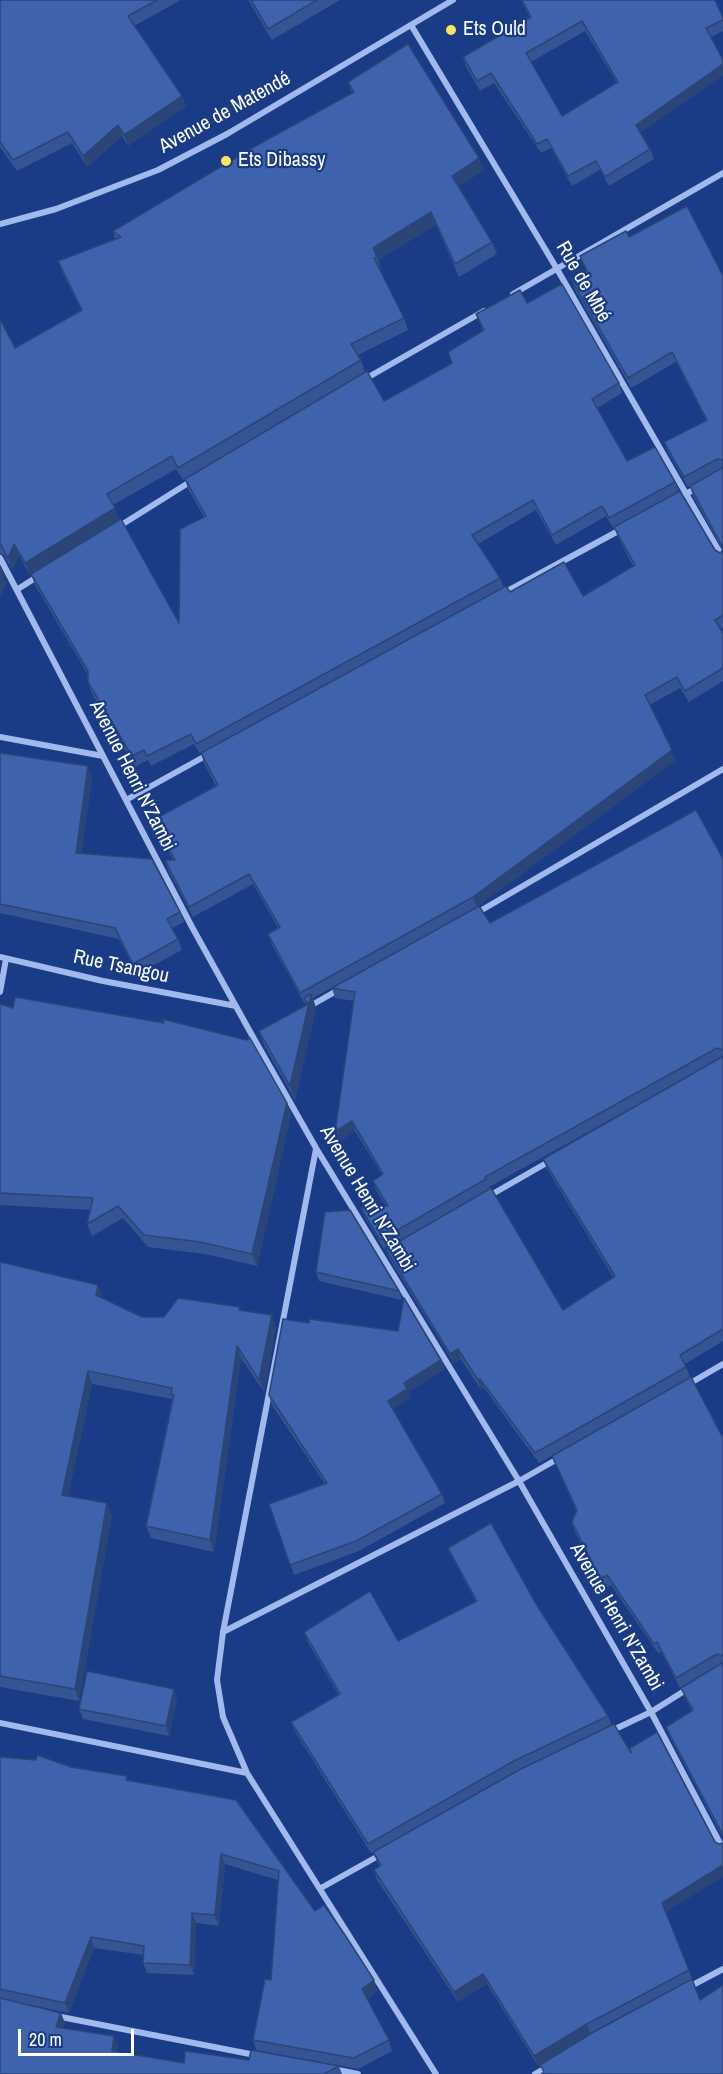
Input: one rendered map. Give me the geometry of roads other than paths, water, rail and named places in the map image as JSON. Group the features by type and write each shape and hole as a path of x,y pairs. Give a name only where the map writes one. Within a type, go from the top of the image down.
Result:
{"street":[{"name":"Avenue de Matendé","path":"0,224 56,209 158,170 227,134 453,0"},
{"name":"Rue de Mbé","path":"411,25 557,269 723,558"},
{"path":"506,298 723,174"},
{"path":"353,386 496,304"},
{"path":"109,532 201,476"},
{"path":"665,505 704,484"},
{"path":"499,596 634,522"},
{"name":"Avenue Henri N'Zambi","path":"0,558 253,1037 316,1148 519,1481 651,1712 723,1849"},
{"path":"18,589 48,570"},
{"path":"0,736 103,756"},
{"path":"126,800 219,749"},
{"path":"469,918 723,769"},
{"path":"0,992 3,958"},
{"name":"Rue Tsangou","path":"3,958 103,981 236,1006"},
{"path":"304,1009 345,986"},
{"path":"253,1037 263,1031"},
{"path":"316,1148 223,1632 217,1680 223,1717 247,1773 436,2074"},
{"path":"486,1198 557,1157"},
{"path":"383,1256 393,1251"},
{"path":"682,1388 723,1364"},
{"path":"223,1632 519,1481 570,1452"},
{"path":"601,1736 651,1712 696,1684"},
{"path":"0,1724 247,1773"},
{"path":"321,1888 391,1849"},
{"path":"677,1994 723,1969"},
{"path":"45,2014 258,2056"},
{"path":"535,2074 555,2062"},
{"path":"325,2068 358,2074"}],"place":[{"name":"Ets Ould","path":"451,30"},
{"name":"Ets Dibassy","path":"226,161"}]}
